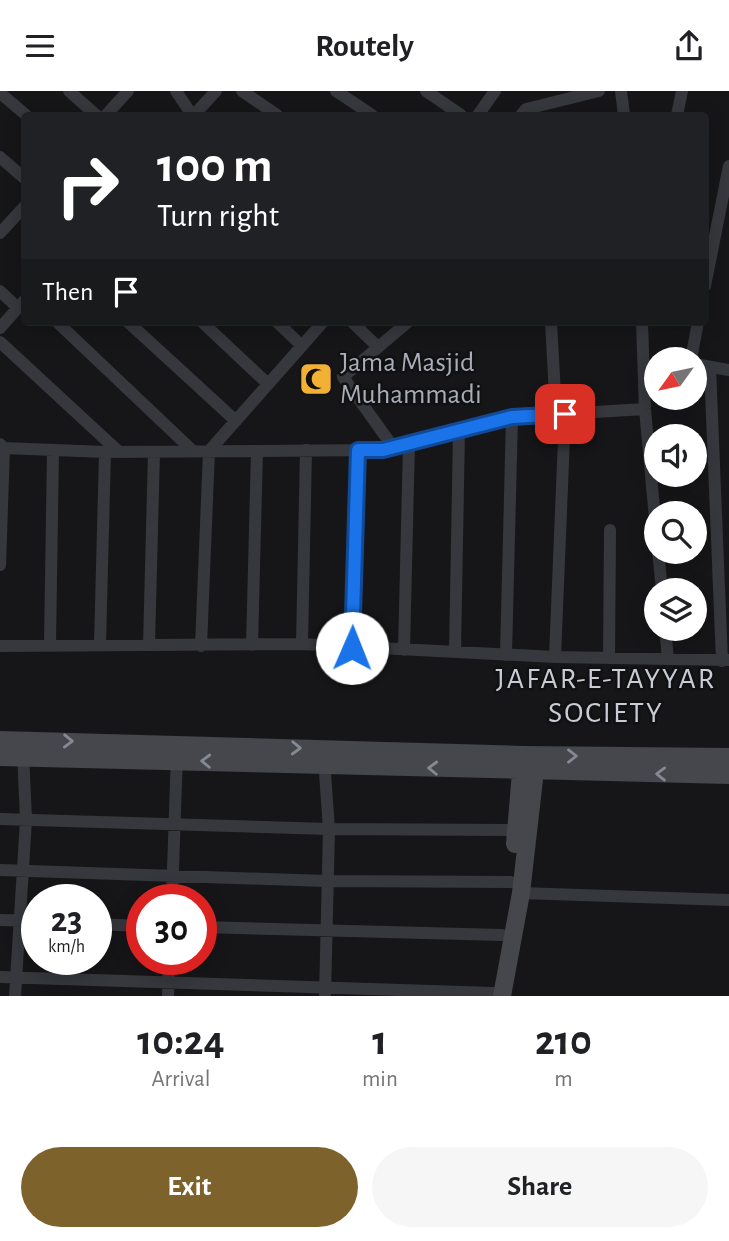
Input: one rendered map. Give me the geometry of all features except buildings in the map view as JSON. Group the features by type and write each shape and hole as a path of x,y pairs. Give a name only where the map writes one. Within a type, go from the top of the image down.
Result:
{"main road":[{"path":"0,740 23,749 529,763 729,775"},
{"path":"0,757 23,749"},
{"path":"529,763 729,757"},
{"path":"520,848 516,829 529,763"},
{"path":"496,995 516,888 529,763"},
{"path":"496,995 502,935 516,888"}],"street":[{"path":"69,91 93,112"},
{"path":"109,112 128,91"},
{"path":"176,91 191,112"},
{"path":"196,112 216,91"},
{"path":"242,91 273,112"},
{"path":"336,91 368,112"},
{"path":"426,91 457,112"},
{"path":"480,112 495,91"},
{"path":"524,112 526,109 599,91"},
{"path":"621,91 624,112"},
{"path":"678,112 682,91"},
{"path":"0,93 22,112"},
{"path":"0,157 21,175"},
{"path":"709,266 729,166"},
{"path":"2,227 21,210"},
{"path":"0,291 21,304 0,328"},
{"path":"61,326 193,451"},
{"path":"132,326 236,421"},
{"path":"206,326 268,384"},
{"path":"281,326 302,346"},
{"path":"201,646 206,461 209,451 320,326"},
{"path":"356,326 378,347"},
{"path":"393,447 342,377 403,326"},
{"path":"551,326 560,414 555,657"},
{"path":"643,326 647,347"},
{"path":"693,347 697,326"},
{"path":"0,342 119,452"},
{"path":"707,366 729,370"},
{"path":"0,646 302,644 555,657 726,661 710,367"},
{"path":"0,565 2,446 105,452 358,450 393,447 512,417 644,409"},
{"path":"645,410 653,501"},
{"path":"506,655 512,417"},
{"path":"455,652 459,431"},
{"path":"404,650 410,443"},
{"path":"50,645 52,450"},
{"path":"302,644 306,450"},
{"path":"352,648 358,450"},
{"path":"252,645 257,451"},
{"path":"100,644 105,452"},
{"path":"149,645 154,452"},
{"path":"609,658 610,530"},
{"path":"666,641 668,659"},
{"path":"15,996 26,820 23,749"},
{"path":"174,884 177,752"},
{"path":"324,757 329,829 325,992"},
{"path":"0,819 329,829 516,829"},
{"path":"0,870 175,874 516,888 729,900"},
{"path":"0,920 19,921"},
{"path":"217,927 326,928 502,935"},
{"path":"168,996 169,975"},
{"path":"0,977 169,982 325,992 496,995"}],"place":[{"name":"Jama Masjid Muhammadi","path":"316,379"}],"district":[{"name":"JAFAR-E-TAYYAR SOCIETY","path":"606,696"}],"route":[{"path":"352,648 358,450 383,450 512,417 565,414"}]}
